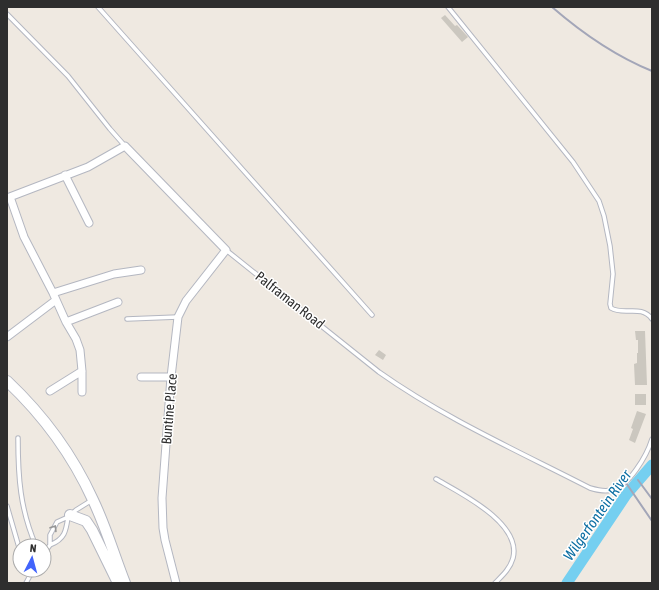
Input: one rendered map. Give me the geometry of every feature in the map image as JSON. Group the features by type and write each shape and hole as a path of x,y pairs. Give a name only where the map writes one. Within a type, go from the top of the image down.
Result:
{"main road":[{"path":"7,381 32,407 56,437 74,464 91,500 125,583"},
{"path":"7,388 24,405 53,440 91,500 119,583"},
{"path":"69,516 86,520 102,548 112,573 119,583"}],"street":[{"path":"82,392 80,350 76,339 24,237 9,198 100,161 125,146"},
{"name":"Palframan Road","path":"125,146 226,250"},
{"path":"65,176 89,223"},
{"name":"Buntine Place","path":"176,583 164,540 162,513 163,478 171,377 178,317 186,301 226,250"},
{"path":"7,337 54,297 114,274 142,270"},
{"path":"66,322 118,302"},
{"path":"50,391 82,371"},
{"path":"141,377 171,377"}],"lane":[{"path":"98,7 372,315"},
{"path":"448,7 573,162 599,201 608,239 613,274 610,304 611,308 619,311 641,312 648,314 652,319"},
{"path":"7,14 68,76 125,146"},
{"name":"Palframan Road","path":"226,250 379,372 404,390 440,411 590,488 598,490 612,490 621,486 643,461 652,440"},
{"path":"127,319 178,317"},
{"path":"18,438 19,484 22,504 33,538"},
{"path":"436,479 471,499 485,510 509,535 513,550 513,558 508,569 495,583"},
{"path":"50,538 51,531 57,522 69,516 91,500"},
{"path":"7,506 16,538"},
{"path":"52,544 56,543 62,537 67,528 69,516"}],"building":[{"path":"445,15 468,37 462,42 441,18"},
{"path":"635,331 645,331 647,385 635,385 634,364 637,363 638,340 636,340"},
{"path":"379,350 386,355 383,360 375,355"},
{"path":"635,394 646,394 646,405 635,405"},
{"path":"637,411 646,414 635,443 629,440 633,429 631,428"}],"waterway":[{"name":"Wilgerfontein River","path":"567,583 626,495 652,465"}],"railway":[{"path":"552,7 599,43 638,65 652,71"},
{"path":"622,477 652,521"},
{"path":"638,480 652,499"}]}
